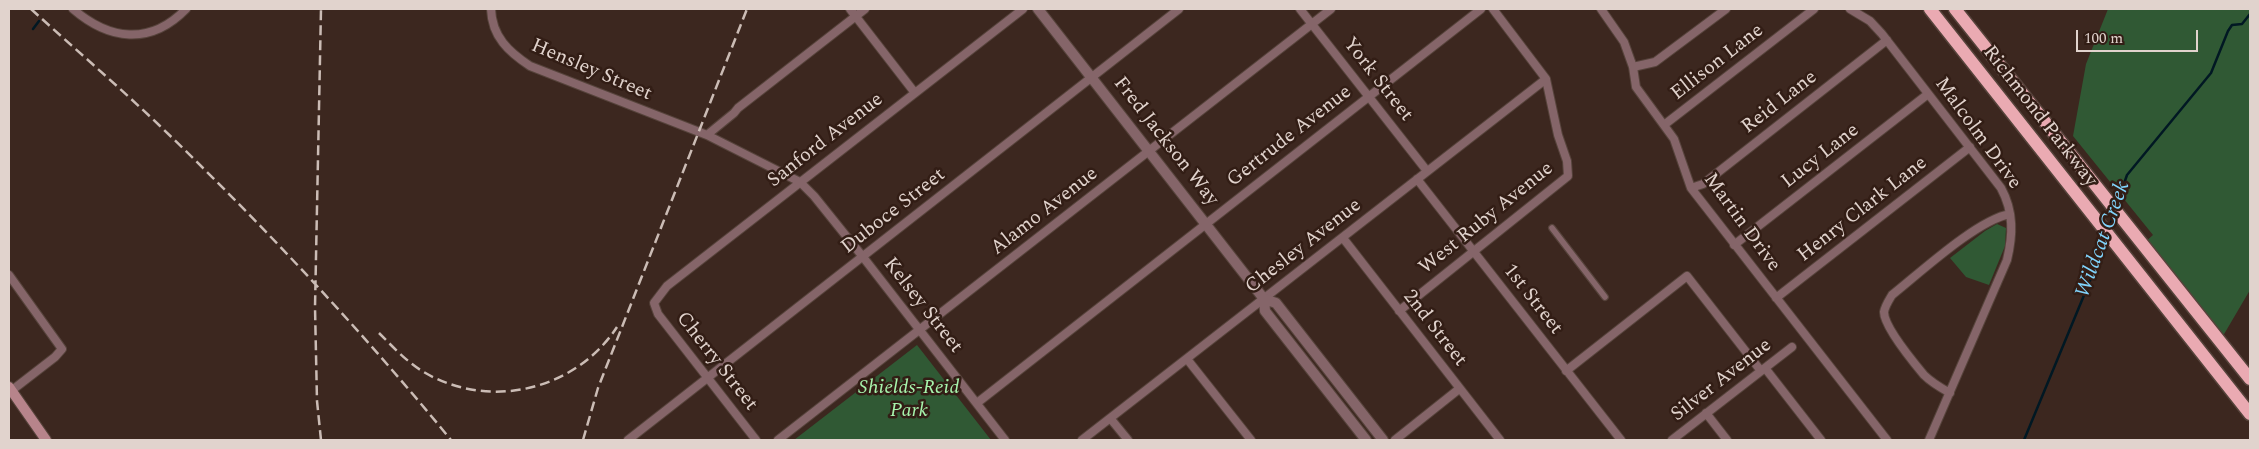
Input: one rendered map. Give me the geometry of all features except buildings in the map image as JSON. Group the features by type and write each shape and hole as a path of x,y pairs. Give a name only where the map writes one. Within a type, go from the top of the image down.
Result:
{"highway":[{"name":"Richmond Parkway","path":"1930,9 2250,414"},
{"name":"Richmond Parkway","path":"1955,9 2250,379"}],"main road":[{"path":"10,390 46,440"}],"street":[{"path":"73,9 86,20 106,31 126,35 141,34 158,29 171,22 186,9"},
{"name":"Hensley Street","path":"491,9 496,35 510,53 530,66 707,135"},
{"path":"850,9 915,93"},
{"path":"707,135 738,108 865,9"},
{"name":"Sanford Avenue","path":"654,303 667,286 1022,9"},
{"name":"Fred Jackson Way","path":"1038,9 1150,150 1264,299 1265,311 1366,440"},
{"name":"Duboce Street","path":"628,440 1179,9"},
{"name":"York Street","path":"1300,9 1427,171"},
{"name":"Alamo Avenue","path":"778,440 1331,9"},
{"name":"Gertrude Avenue","path":"977,403 1482,9"},
{"name":"West Ruby Avenue","path":"1399,311 1568,176 1567,161 1558,135 1546,79 1493,9"},
{"name":"Martin Drive","path":"1601,9 1624,42 1633,67 1636,87 1674,139 1690,188 1887,440"},
{"path":"1633,67 1649,64 1660,59 1726,9"},
{"name":"Ellison Lane","path":"1664,125 1814,9"},
{"name":"Malcolm Drive","path":"1850,9 1870,21 1887,40 1970,147 2008,200 2012,241 2007,260 1929,440"},
{"name":"Reid Lane","path":"1690,188 1703,184 1887,40"},
{"name":"Chesley Avenue","path":"1082,440 1546,79"},
{"name":"Lucy Lane","path":"1734,245 1928,94"},
{"name":"Kelsey Street","path":"707,135 800,182 814,196 1006,440"},
{"name":"Henry Clark Lane","path":"1776,298 1970,147"},
{"name":"1st Street","path":"1417,179 1621,440"},
{"path":"1950,392 1925,375 1894,334 1887,323 1884,312 1887,302 1892,295 1975,230 1998,216 2010,214"},
{"path":"1552,228 1606,297"},
{"name":"2nd Street","path":"1343,238 1500,440"},
{"path":"9,275 62,349 55,357 10,390"},
{"path":"1566,371 1687,276 1821,440"},
{"name":"Fred Jackson Way","path":"1264,299 1276,303 1383,440"},
{"name":"Cherry Street","path":"654,303 658,314 756,440"},
{"name":"Silver Avenue","path":"1672,440 1792,347"},
{"path":"1187,359 1251,440"},
{"path":"1394,440 1459,389"},
{"path":"1706,413 1727,440"},
{"path":"1110,418 1128,440"}],"green space":[{"path":"2108,9 2250,9 2250,290 2220,341 2143,244 2153,235 2073,136 2086,64"},
{"path":"1997,224 2006,228 2005,246 1989,285 1966,277 1950,258"},
{"name":"Shields-Reid Park","path":"917,345 991,440 794,440"}],"waterway":[{"name":"Wildcat Creek","path":"2117,204 2127,175 2211,73 2232,25 2242,24 2250,14"},
{"path":"33,29 39,21"},
{"name":"Wildcat Creek","path":"2109,228 2114,214"},
{"name":"Wildcat Creek","path":"2024,440 2092,276 2105,238"}],"railway":[{"path":"31,9 144,111 236,201 347,318 451,440"},
{"path":"321,9 315,307 317,401 321,440"},
{"path":"583,440 598,388 747,9"},
{"path":"379,333 405,358 422,371 448,383 474,390 502,392 528,388 554,380 578,367 599,349 617,327"}]}
